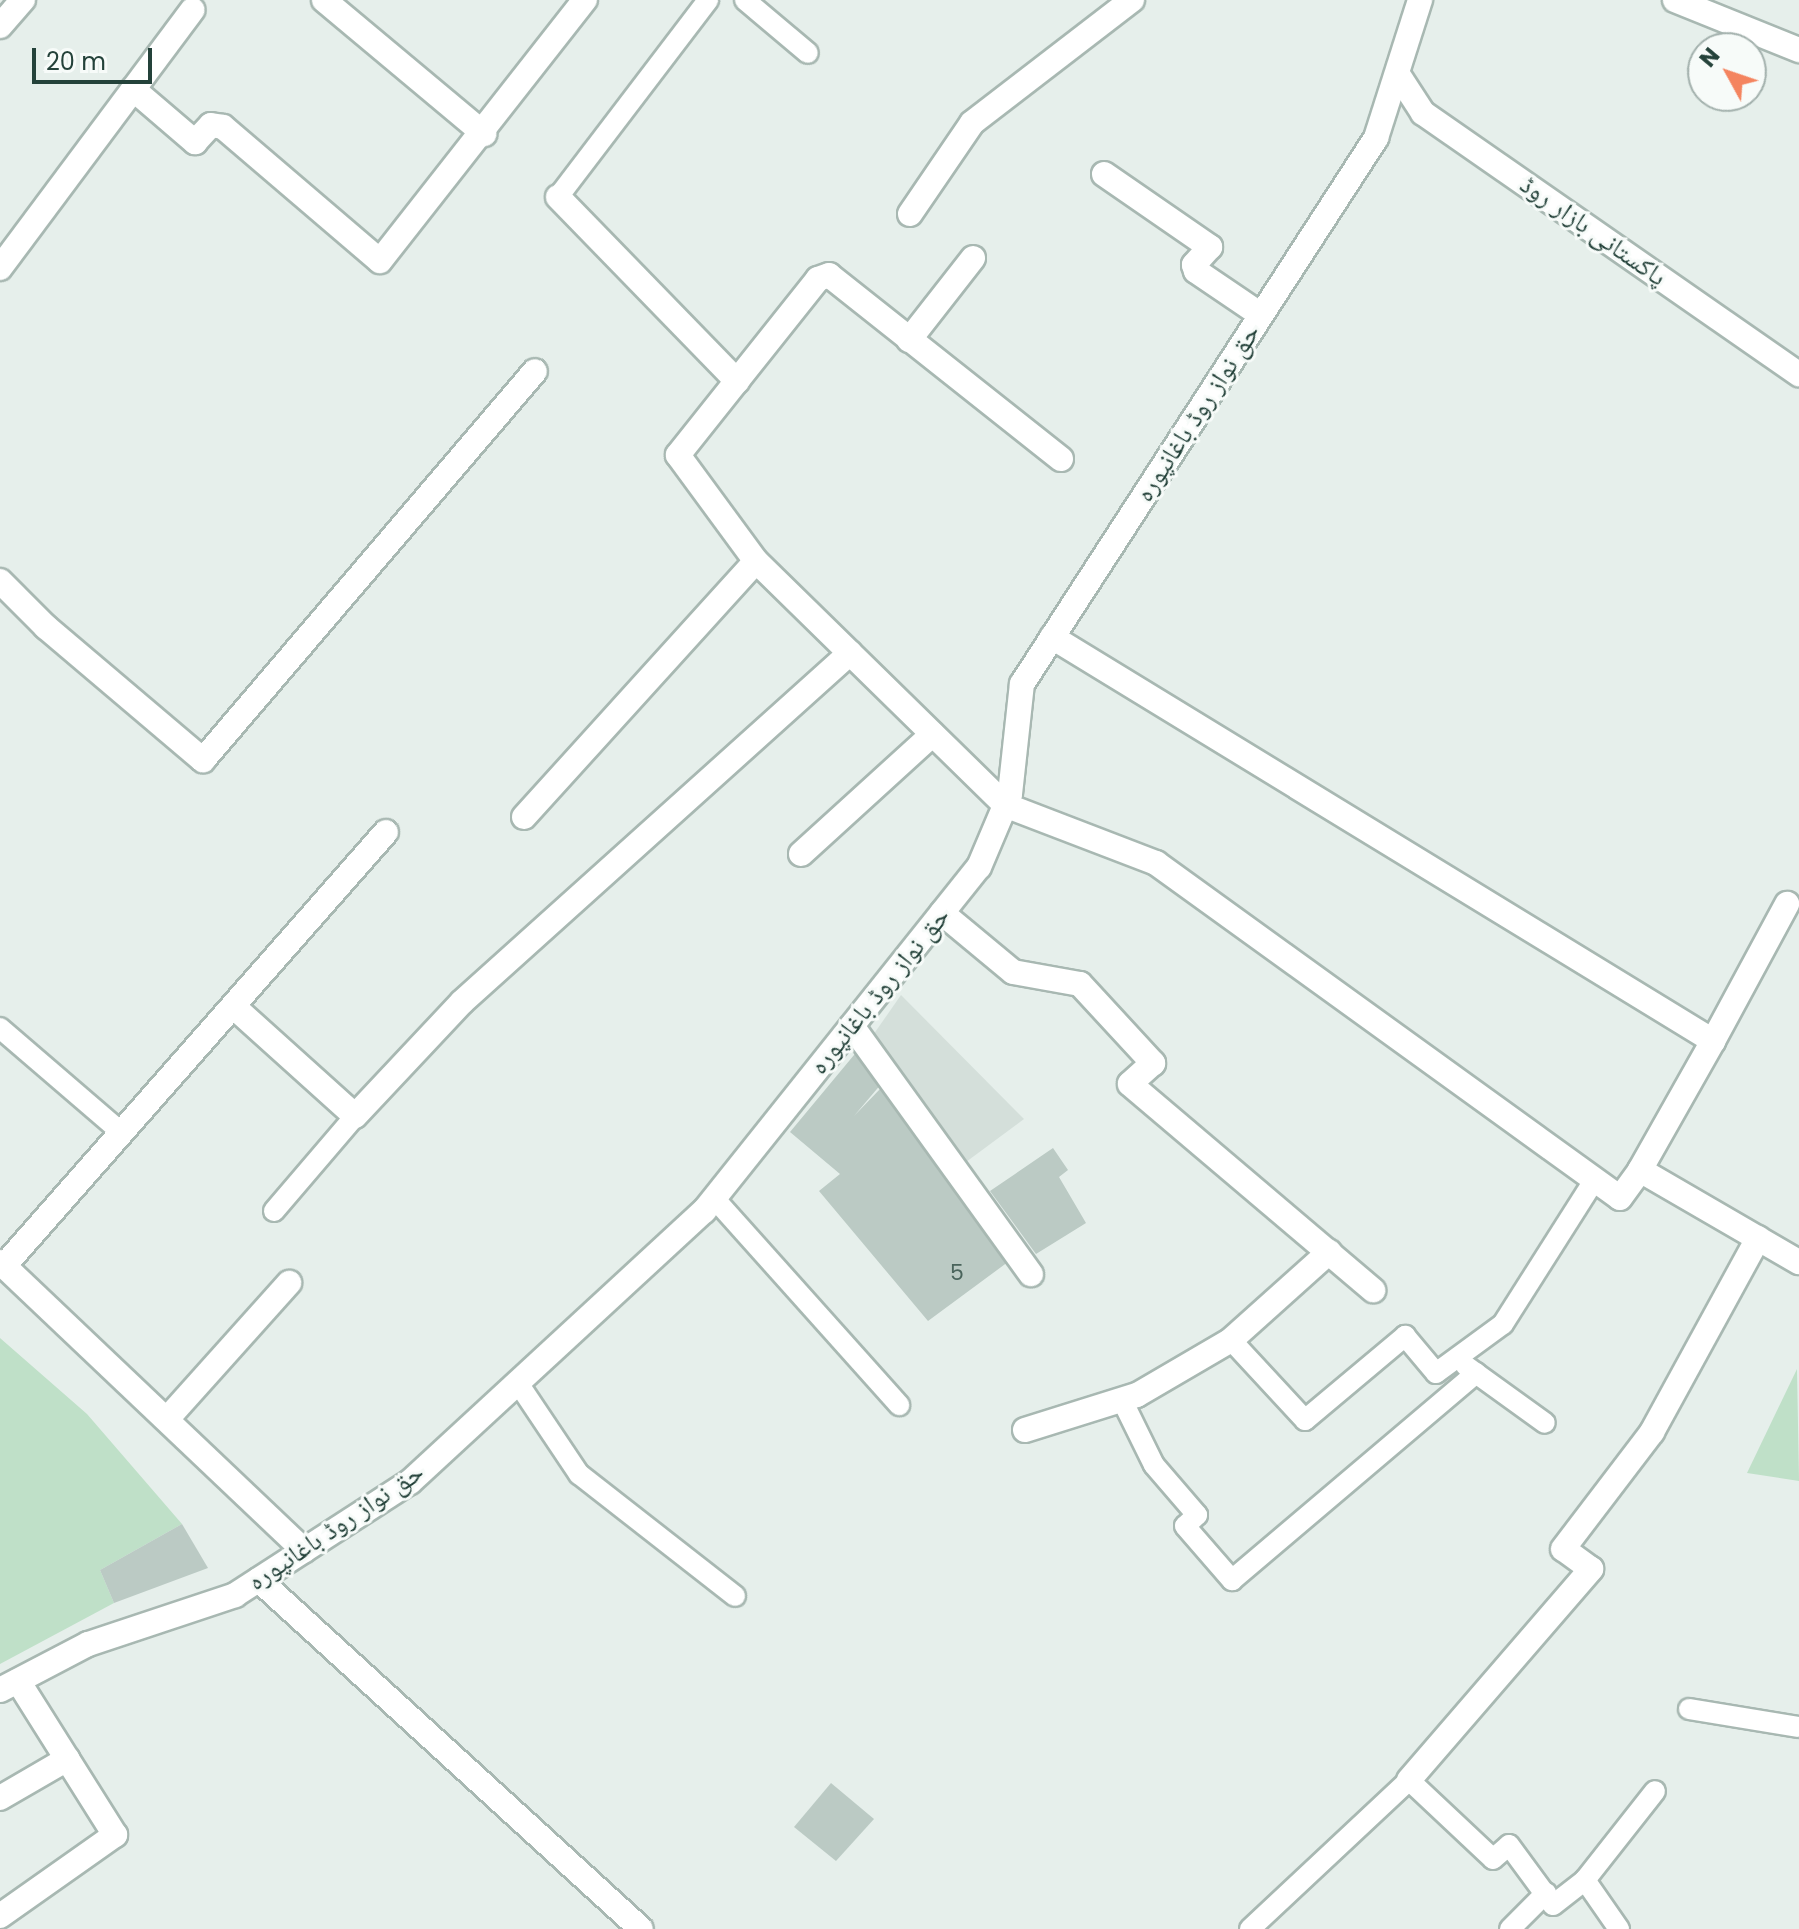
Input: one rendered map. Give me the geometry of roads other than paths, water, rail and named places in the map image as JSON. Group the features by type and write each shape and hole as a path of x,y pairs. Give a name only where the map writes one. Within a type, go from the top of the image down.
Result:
{"street":[{"path":"0,26 23,0"},
{"path":"324,0 484,134"},
{"path":"133,89 195,142 211,125 223,127 380,261 484,134 585,0"},
{"path":"910,214 972,123 1132,0"},
{"path":"1675,0 1799,50"},
{"name":"حق نواز روڈ باغانپورہ","path":"9,1686 88,1644 235,1595 410,1482 714,1198 979,867 1005,805 1022,684 1376,138 1399,76 1415,2"},
{"path":"0,268 192,10"},
{"name":"پاکستانی بازار روڈ","path":"1399,76 1423,113 1798,370"},
{"path":"1104,174 1210,247 1194,265 1196,271 1261,315"},
{"path":"558,197 737,381"},
{"path":"909,340 973,258"},
{"path":"1061,459 824,275 678,455 756,561 1005,805 1156,863 1620,1198 1640,1170 1787,904"},
{"path":"0,581 46,627 203,760 535,371"},
{"path":"524,817 756,561"},
{"path":"1052,637 1713,1041"},
{"path":"233,1006 355,1116 462,1002 850,653"},
{"path":"801,854 933,734"},
{"path":"304,1550 2,1264 122,1133 386,832"},
{"path":"942,913 1013,972 1080,984 1153,1063 1130,1084 1373,1290"},
{"path":"852,1026 1031,1274"},
{"path":"1640,1170 1799,1262"},
{"path":"1409,1780 1591,1569 1563,1549 1652,1432 1758,1238"},
{"path":"1025,1430 1122,1400 1231,1340 1329,1252"},
{"path":"167,1419 289,1283"},
{"path":"259,1580 641,1929"},
{"path":"0,1916 115,1835 67,1759 9,1686"},
{"path":"0,1798 67,1759"}],"lane":[{"path":"558,197 708,0"},
{"path":"745,0 808,53"},
{"path":"0,1028 122,1133"},
{"path":"274,1211 355,1116"},
{"path":"1231,1340 1305,1420 1405,1336 1436,1373 1503,1324 1595,1179"},
{"path":"714,1198 899,1405"},
{"path":"1457,1358 1545,1423"},
{"path":"1122,1400 1154,1465 1197,1515 1185,1526 1232,1580 1476,1373"},
{"path":"518,1383 579,1474 735,1596"},
{"path":"1689,1709 1799,1727"},
{"path":"1250,1929 1409,1780 1493,1859 1509,1845 1553,1905 1585,1880 1655,1791"},
{"path":"1585,1880 1619,1929"},
{"path":"1510,1929 1546,1893"}]}
